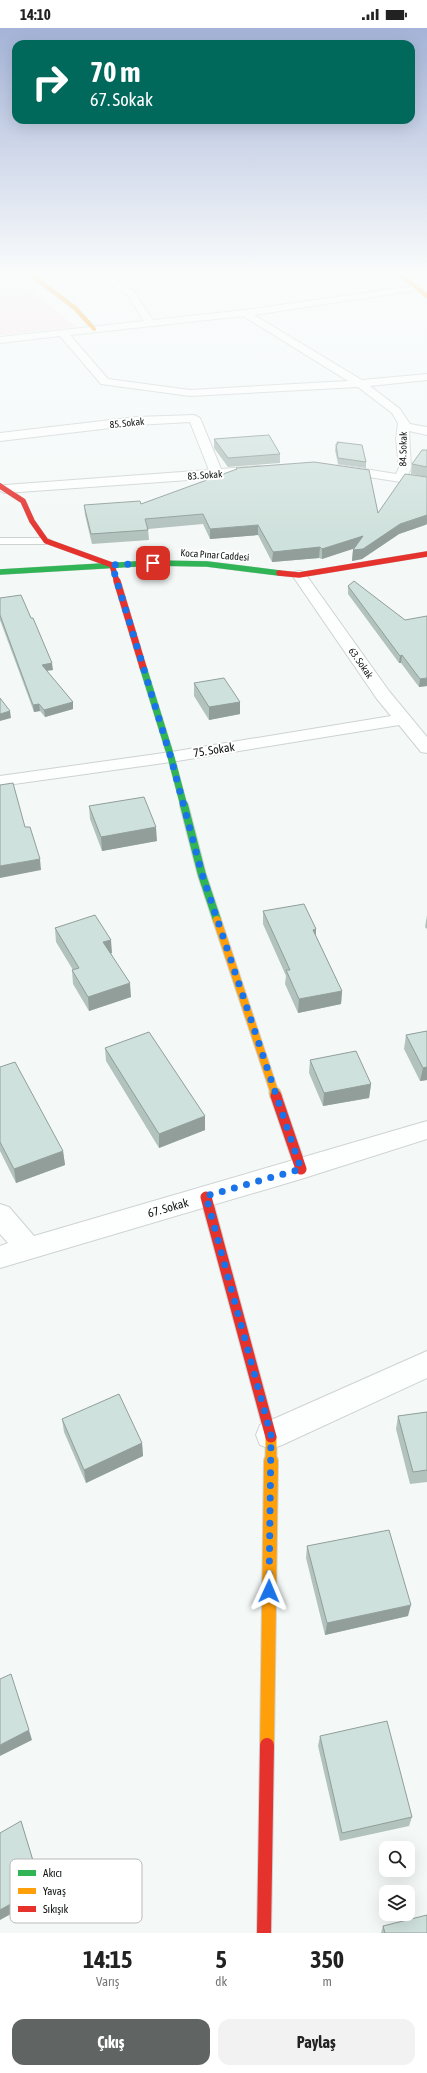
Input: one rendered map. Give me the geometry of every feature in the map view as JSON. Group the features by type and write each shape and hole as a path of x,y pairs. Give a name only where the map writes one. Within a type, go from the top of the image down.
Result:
{"street":[{"path":"85,359 105,382 190,393 360,384 427,377"},
{"name":"84. Sokak","path":"319,359 360,384 396,411 404,423 402,439 404,468 400,478"},
{"path":"178,392 194,418 217,474"},
{"name":"85. Sokak","path":"0,437 136,421 194,418"},
{"path":"404,427 427,431"},
{"path":"327,468 427,482"},
{"name":"83. Sokak","path":"3,487 268,470"},
{"path":"3,487 23,501 32,520 46,541 112,565 171,758 202,874 301,1169"},
{"name":"Koca Pınar Caddesi","path":"0,572 153,563 206,564 299,575 427,554"},
{"name":"63. Sokak","path":"299,575 383,695 427,748"},
{"name":"75. Sokak","path":"0,781 171,758 403,719"},
{"name":"67. Sokak","path":"0,1257 301,1169 427,1130"},
{"path":"206,1196 271,1435 264,1933"},
{"path":"0,1215 28,1248"},
{"path":"271,1435 427,1364"}],"lane":[{"path":"0,541 46,541"}],"building":[{"path":"269,435 280,454 228,458 214,439"},
{"path":"337,442 362,445 366,462 338,458"},
{"path":"422,450 427,450 427,467 412,464"},
{"path":"314,462 369,470 378,513 405,474 427,477 427,515 400,524 363,549 353,550 363,536 322,549 320,547 273,552 258,525 210,529 203,514 145,519 148,530 91,534 84,505 140,501 141,504 237,469 236,468"},
{"path":"354,581 405,620 427,616 427,678 420,679 402,655 400,656 348,586"},
{"path":"21,595 31,618 33,618 52,663 42,665 73,702 44,710 39,704 33,705 0,615 0,598"},
{"path":"224,678 240,702 209,707 194,683"},
{"path":"0,698 10,711 0,714"},
{"path":"13,783 25,827 30,827 40,859 0,866 0,785"},
{"path":"144,797 156,827 101,837 89,806"},
{"path":"304,904 316,929 313,930 342,991 299,999 286,970 290,970 263,911"},
{"path":"95,915 111,940 103,942 130,983 88,997 72,970 79,968 55,928"},
{"path":"427,1031 427,1067 423,1068 406,1035"},
{"path":"149,1032 205,1116 159,1134 105,1048"},
{"path":"356,1051 371,1084 324,1093 310,1060"},
{"path":"15,1062 63,1151 14,1169 0,1142 0,1067"},
{"path":"119,1394 142,1443 84,1470 62,1419"},
{"path":"427,1412 427,1470 413,1472 398,1416"},
{"path":"389,1530 411,1605 327,1623 307,1546"},
{"path":"11,1674 29,1730 0,1745 0,1679"},
{"path":"387,1721 412,1817 342,1833 320,1736"},
{"path":"21,1821 33,1859 10,1859 10,1904 0,1910 0,1833"},
{"path":"427,1915 427,1933 385,1933 383,1926 403,1921 415,1921 415,1918"}],"traffic: fast":[{"path":"0,572 153,563 207,564 279,573"},
{"path":"143,667 171,757 202,875 217,920"}],"traffic: slow":[{"path":"217,920 276,1096"},
{"path":"267,1745 271,1437"}],"traffic: jam":[{"path":"0,486 23,501 32,521 46,541 112,565 143,667"},
{"path":"279,573 299,575 427,554"},
{"path":"276,1096 301,1169"},
{"path":"206,1197 271,1437"},
{"path":"264,1933 267,1745"}],"route":[{"path":"153,563 112,565 171,758 202,874 301,1169 206,1196 271,1435 269,1591"}]}
